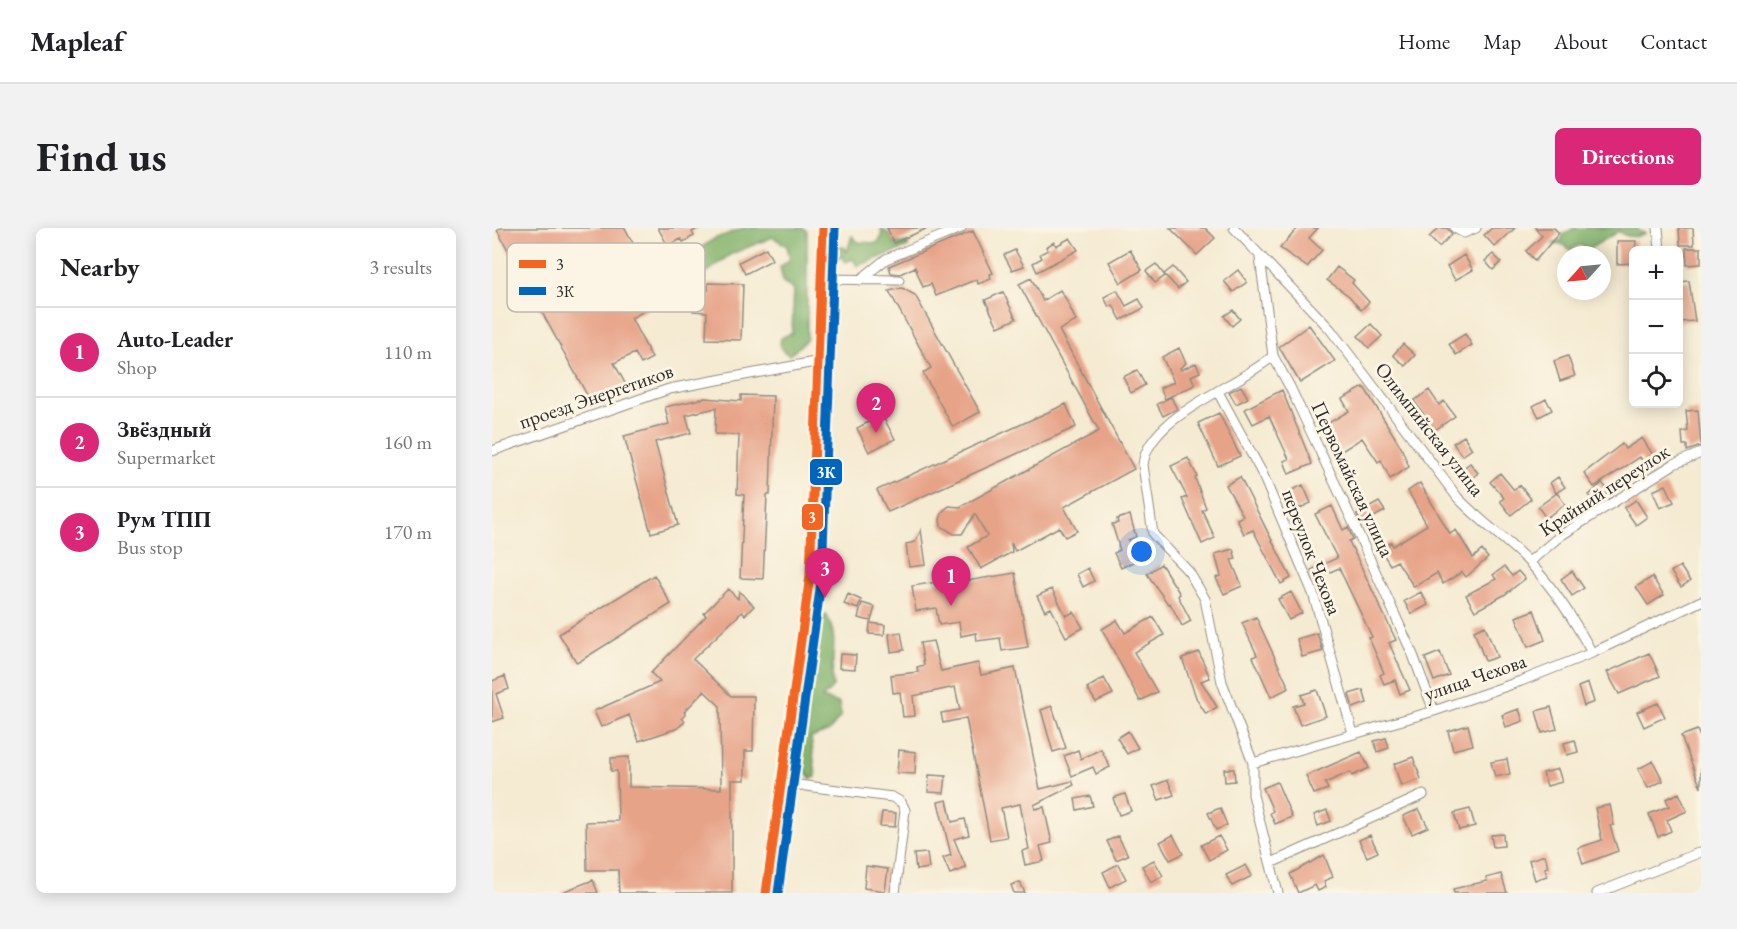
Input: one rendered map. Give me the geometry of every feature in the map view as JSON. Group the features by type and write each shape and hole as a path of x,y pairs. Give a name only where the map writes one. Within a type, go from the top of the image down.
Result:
{"street":[{"path":"766,893 810,575 820,361 823,228"},
{"path":"860,280 886,259 961,228"},
{"name":"Олимпийская улица","path":"1234,228 1259,257 1330,329 1458,498 1478,519 1529,562 1553,590 1592,654"},
{"path":"1455,228 1464,233 1476,228"},
{"path":"1658,228 1660,246"},
{"name":"Первомайская улица","path":"1259,257 1273,356 1290,387 1413,655 1434,711"},
{"path":"822,279 899,280"},
{"path":"1273,356 1258,369 1173,420 1150,444 1144,453 1143,465 1153,534 1200,587 1208,610 1222,682 1253,763 1253,795 1278,893"},
{"name":"проезд Энергетиков","path":"492,451 669,389 820,361"},
{"name":"переулок Чехова","path":"1218,392 1262,473 1313,593 1353,733"},
{"name":"Крайний переулок","path":"1529,562 1560,536 1674,464 1701,453"},
{"name":"улица Чехова","path":"1253,763 1434,711 1592,654 1701,601"},
{"path":"783,783 892,797 901,802 904,810 895,893"},
{"path":"1271,863 1423,795"},
{"path":"1597,893 1701,852"}],"green space":[{"path":"744,228 802,228 807,231 807,339 790,355 781,348 780,344 781,338 792,333 794,289 783,282 780,267 790,259 787,246 773,237 731,254 705,274 705,245 714,239"},
{"path":"881,228 891,236 894,244 908,242 908,247 857,266 853,259 845,262 843,256 838,259 835,255 837,246 844,247 847,252 852,236 858,242 877,243 882,237"},
{"path":"1574,228 1637,228 1638,231 1645,233 1631,236 1619,231 1594,246 1553,244 1562,240 1563,235"},
{"path":"826,614 834,642 833,687 822,698 839,703 841,716 829,731 811,738 816,777 811,779 801,762 802,744 797,741 795,723 805,713 803,657 811,641 814,625"}],"building":[{"path":"496,228 625,228 633,243 507,243 507,248"},
{"path":"658,228 699,228 692,232 694,236 683,242 681,239 674,243 666,243"},
{"path":"887,228 928,228 894,243"},
{"path":"1170,228 1205,228 1215,238 1197,255"},
{"path":"1298,228 1318,228 1309,238 1322,250 1307,267 1280,248"},
{"path":"1439,228 1447,228 1452,234 1439,247 1429,237"},
{"path":"1492,228 1515,228 1495,247 1484,235"},
{"path":"1535,228 1554,228 1559,233 1535,261 1526,251 1542,236"},
{"path":"1679,228 1693,228 1694,245 1680,245"},
{"path":"973,231 993,273 990,274 991,279 978,284 977,279 936,296 931,284 923,287 915,267 900,274 891,273 889,266"},
{"path":"1070,238 1078,250 1037,272 1033,263 1042,258 1040,254 1048,250 1046,247 1054,242 1056,246"},
{"path":"1617,241 1636,241 1636,246 1629,246 1629,263 1617,264"},
{"path":"766,248 772,260 745,274 739,262"},
{"path":"1686,248 1701,248 1701,264 1687,265"},
{"path":"1015,250 1024,266 1012,270 1004,255"},
{"path":"1130,250 1142,270 1121,283 1109,262"},
{"path":"1493,254 1501,262 1493,270 1485,261"},
{"path":"1464,255 1473,270 1455,280 1447,266"},
{"path":"1156,264 1165,276 1155,283 1146,271"},
{"path":"1173,267 1186,282 1178,289 1164,274"},
{"path":"1337,267 1354,280 1352,283 1369,302 1361,310 1349,296 1327,280"},
{"path":"1238,270 1247,282 1233,292 1224,281"},
{"path":"1031,278 1043,301 1060,290 1066,299 1076,321 1059,330 1134,469 1064,507 1077,531 1065,537 1059,527 1015,551 1011,543 1012,552 981,569 968,547 987,536 975,514 962,534 954,534 941,526 940,519 943,511 949,506 960,507 1099,431 1019,284"},
{"path":"1689,281 1695,321 1683,322 1683,282"},
{"path":"708,283 743,284 741,340 706,339 705,290 708,290"},
{"path":"902,288 915,295 980,412 953,427 923,373 931,368 889,291"},
{"path":"1117,290 1126,306 1139,299 1144,308 1121,320 1113,305 1109,307 1104,297"},
{"path":"1003,292 1016,319 998,327 985,300"},
{"path":"1233,310 1240,319 1232,326 1224,316"},
{"path":"542,312 642,312 631,318 652,358 641,364 635,353 614,363 626,385 592,404"},
{"path":"1371,324 1382,336 1369,348 1358,336"},
{"path":"1309,325 1335,361 1300,383 1279,347"},
{"path":"1465,334 1472,345 1456,355 1449,344"},
{"path":"1403,344 1415,355 1405,366 1393,355"},
{"path":"1179,348 1186,363 1180,368 1181,370 1196,363 1200,372 1191,376 1195,385 1165,399 1160,388 1174,382 1162,357"},
{"path":"1568,356 1575,376 1560,381 1554,361"},
{"path":"1137,370 1145,385 1131,393 1123,377"},
{"path":"1241,386 1248,398 1236,404 1229,392"},
{"path":"1364,387 1401,447 1409,467 1390,479 1381,460 1378,462 1362,438 1334,456 1327,444 1333,441 1325,425 1349,411 1342,399"},
{"path":"1282,390 1312,464 1289,474 1284,461 1289,459 1269,416 1253,424 1245,409"},
{"path":"1429,390 1439,405 1444,401 1455,416 1435,430 1414,401"},
{"path":"741,395 773,396 770,495 767,495 763,579 740,578 744,495 737,494 739,435 715,434 716,408 686,415 691,433 655,442 678,525 651,533 624,436 669,424 665,407 705,398 741,401"},
{"path":"1171,397 1177,409 1163,416 1157,404"},
{"path":"1546,399 1552,410 1539,417 1533,406"},
{"path":"1066,404 1076,427 888,512 877,490"},
{"path":"1698,410 1701,446 1687,451 1687,445 1683,445 1682,432 1688,431 1686,411"},
{"path":"1219,413 1240,456 1218,466 1198,423"},
{"path":"882,415 895,439 869,452 857,428"},
{"path":"1464,436 1472,449 1462,456 1453,443"},
{"path":"1642,438 1659,464 1649,471 1640,457 1594,487 1584,473 1622,444 1625,449"},
{"path":"1188,458 1197,476 1195,478 1206,508 1202,510 1215,538 1202,544 1182,499 1187,497 1171,466"},
{"path":"1470,463 1478,473 1466,484 1457,473"},
{"path":"1500,473 1514,490 1520,485 1531,499 1511,515 1500,501 1504,498 1490,482"},
{"path":"1240,477 1291,578 1281,584 1253,530 1244,534 1237,519 1243,516 1226,485"},
{"path":"1558,477 1565,487 1556,493 1550,483"},
{"path":"1420,483 1450,534 1456,530 1473,558 1482,550 1488,558 1466,577 1462,572 1443,584 1437,573 1414,587 1397,561 1390,565 1380,549 1391,542 1393,546 1427,525 1408,491"},
{"path":"1602,483 1610,492 1597,503 1589,495"},
{"path":"1303,485 1311,503 1292,512 1283,494"},
{"path":"1666,485 1674,502 1660,508 1653,491"},
{"path":"1557,493 1565,504 1546,518 1538,507"},
{"path":"1636,500 1647,517 1636,525 1624,508"},
{"path":"1379,502 1385,511 1361,524 1357,514"},
{"path":"1332,506 1343,530 1348,527 1353,539 1349,541 1396,640 1389,643 1410,690 1400,694 1395,680 1384,684 1380,675 1384,673 1369,638 1372,637 1339,568 1315,579 1311,570 1337,558 1315,514"},
{"path":"1130,515 1136,537 1128,540 1139,559 1121,568 1114,553 1120,550 1112,524 1118,523 1117,519"},
{"path":"921,530 926,565 909,567 906,544 915,542"},
{"path":"1233,549 1236,559 1231,560 1242,586 1224,594 1216,578 1221,576 1215,554"},
{"path":"1161,564 1180,594 1178,596 1191,621 1182,626 1170,603 1168,604 1147,574"},
{"path":"1680,566 1690,581 1681,587 1671,572"},
{"path":"1504,567 1512,576 1518,571 1525,579 1504,595 1475,611 1466,595 1496,579 1493,575"},
{"path":"1088,568 1094,581 1083,587 1077,574"},
{"path":"1572,571 1584,588 1572,596 1561,579"},
{"path":"1015,573 1028,647 1002,651 1000,638 977,641 976,633 961,636 959,622 939,625 936,608 916,611 912,586 944,581 943,577 953,575 954,583"},
{"path":"654,575 671,604 577,663 559,634"},
{"path":"1652,577 1664,595 1648,605 1636,587"},
{"path":"728,589 738,599 739,591 754,606 745,615 742,612 693,659 731,696 754,696 753,751 745,751 745,780 732,780 732,893 619,893 618,870 587,870 586,822 618,821 617,771 611,771 611,758 629,757 629,787 721,789 720,706 704,691 684,712 686,714 682,718 685,721 678,728 639,741 629,715 601,727 594,711 660,682 651,673 706,616 704,613"},
{"path":"1052,589 1066,616 1074,612 1083,628 1066,637 1051,608 1045,611 1037,596"},
{"path":"1291,592 1302,613 1289,620 1278,599"},
{"path":"1421,592 1428,605 1411,614 1404,601"},
{"path":"848,594 861,600 858,609 844,604"},
{"path":"862,603 875,607 871,621 858,618"},
{"path":"1534,610 1545,640 1528,647 1516,617"},
{"path":"1153,617 1164,635 1134,652 1157,692 1140,701 1102,629 1117,620 1125,633"},
{"path":"1256,617 1289,688 1271,697 1253,657 1257,655 1242,623"},
{"path":"870,623 885,625 884,635 869,634"},
{"path":"1485,626 1497,657 1485,661 1474,631"},
{"path":"901,632 904,650 891,652 889,634"},
{"path":"1317,633 1323,651 1302,657 1297,639"},
{"path":"933,641 941,671 978,663 981,675 1015,668 1040,789 1072,781 1074,785 1034,805 1035,809 1044,807 1052,843 1040,846 1044,861 1025,865 1022,851 1029,849 1020,804 1001,808 1007,837 990,840 966,718 943,723 941,713 960,710 955,687 913,696 915,716 903,717 900,692 893,693 891,675 918,672 917,667 924,665 920,643"},
{"path":"1199,652 1210,678 1201,681 1217,707 1206,714 1197,700 1182,658"},
{"path":"1440,652 1449,675 1434,681 1425,658"},
{"path":"1649,653 1660,676 1619,694 1607,672"},
{"path":"840,654 856,655 855,669 839,668"},
{"path":"505,676 509,689 496,694 504,718 492,722 492,681"},
{"path":"1104,678 1113,694 1096,702 1087,688"},
{"path":"1588,683 1594,702 1584,706 1578,687"},
{"path":"1317,690 1326,716 1300,725 1293,706 1304,703 1301,695"},
{"path":"1363,690 1367,703 1353,708 1349,694"},
{"path":"1658,703 1665,717 1644,727 1637,712"},
{"path":"1052,706 1066,748 1053,752 1041,710"},
{"path":"1551,707 1557,729 1542,733 1536,711"},
{"path":"1519,709 1523,721 1506,727 1502,715"},
{"path":"1468,725 1473,745 1453,750 1448,731"},
{"path":"1697,730 1701,739 1701,788 1681,736"},
{"path":"1128,731 1138,748 1127,754 1117,738"},
{"path":"1386,738 1389,748 1377,752 1374,741"},
{"path":"1575,740 1578,752 1567,755 1564,743"},
{"path":"1101,749 1110,767 1096,774 1093,767 1072,776 1064,756 1078,750 1081,759"},
{"path":"899,750 916,752 915,774 897,773"},
{"path":"1361,752 1369,768 1352,776 1350,772 1325,783 1328,789 1314,794 1306,776"},
{"path":"1413,757 1421,779 1401,786 1394,764"},
{"path":"1507,759 1510,774 1495,777 1491,762"},
{"path":"1653,761 1663,781 1648,788 1638,769"},
{"path":"1224,769 1234,769 1235,781 1225,782"},
{"path":"1558,769 1562,782 1547,786 1543,773"},
{"path":"929,775 946,776 944,793 928,792"},
{"path":"1168,780 1174,795 1159,800 1153,786"},
{"path":"1277,782 1292,817 1275,824 1270,813 1273,811 1263,788"},
{"path":"1679,793 1687,811 1667,820 1671,831 1658,837 1649,814 1669,806 1666,799"},
{"path":"1125,794 1131,811 1119,815 1113,798"},
{"path":"1090,796 1093,806 1077,810 1075,799"},
{"path":"947,800 952,822 965,819 969,835 954,839 966,868 950,874 943,858 951,855 938,802"},
{"path":"1610,805 1614,825 1610,826 1618,851 1583,864 1578,848 1602,840 1595,808"},
{"path":"1220,808 1227,825 1216,830 1208,813"},
{"path":"1419,809 1428,827 1412,834 1403,816"},
{"path":"1470,809 1475,826 1459,830 1454,813"},
{"path":"1327,810 1331,821 1318,826 1314,815"},
{"path":"882,812 896,813 895,827 880,826"},
{"path":"1503,834 1504,846 1493,847 1491,835"},
{"path":"1173,835 1183,854 1170,860 1160,842"},
{"path":"1370,835 1378,852 1367,857 1359,840"},
{"path":"1118,836 1128,855 1116,860 1107,841"},
{"path":"1219,836 1227,850 1209,860 1201,845"},
{"path":"927,853 929,868 916,870 914,854"},
{"path":"1324,855 1333,877 1324,881 1326,887 1318,891 1315,885 1298,893 1290,874"},
{"path":"1545,855 1548,867 1545,868 1547,876 1535,880 1529,860"},
{"path":"1154,860 1163,876 1151,882 1142,866"},
{"path":"1118,864 1126,879 1110,887 1103,872"},
{"path":"1246,865 1252,876 1232,886 1226,875"},
{"path":"866,866 888,869 885,891 864,888"},
{"path":"1501,874 1507,893 1454,893 1453,889 1487,881 1486,878"},
{"path":"593,880 598,893 562,893 562,892"},
{"path":"1020,882 1025,893 1014,893 1011,885"}],"transit line":[{"name":"3","path":"766,893 810,575 823,228"},
{"name":"3К","path":"778,893 822,575 835,228"}],"place":[{"name":"Звёздный","path":"876,433"},
{"name":"Рум ТПП","path":"825,598"},
{"name":"Auto-Leader","path":"951,606"}]}
